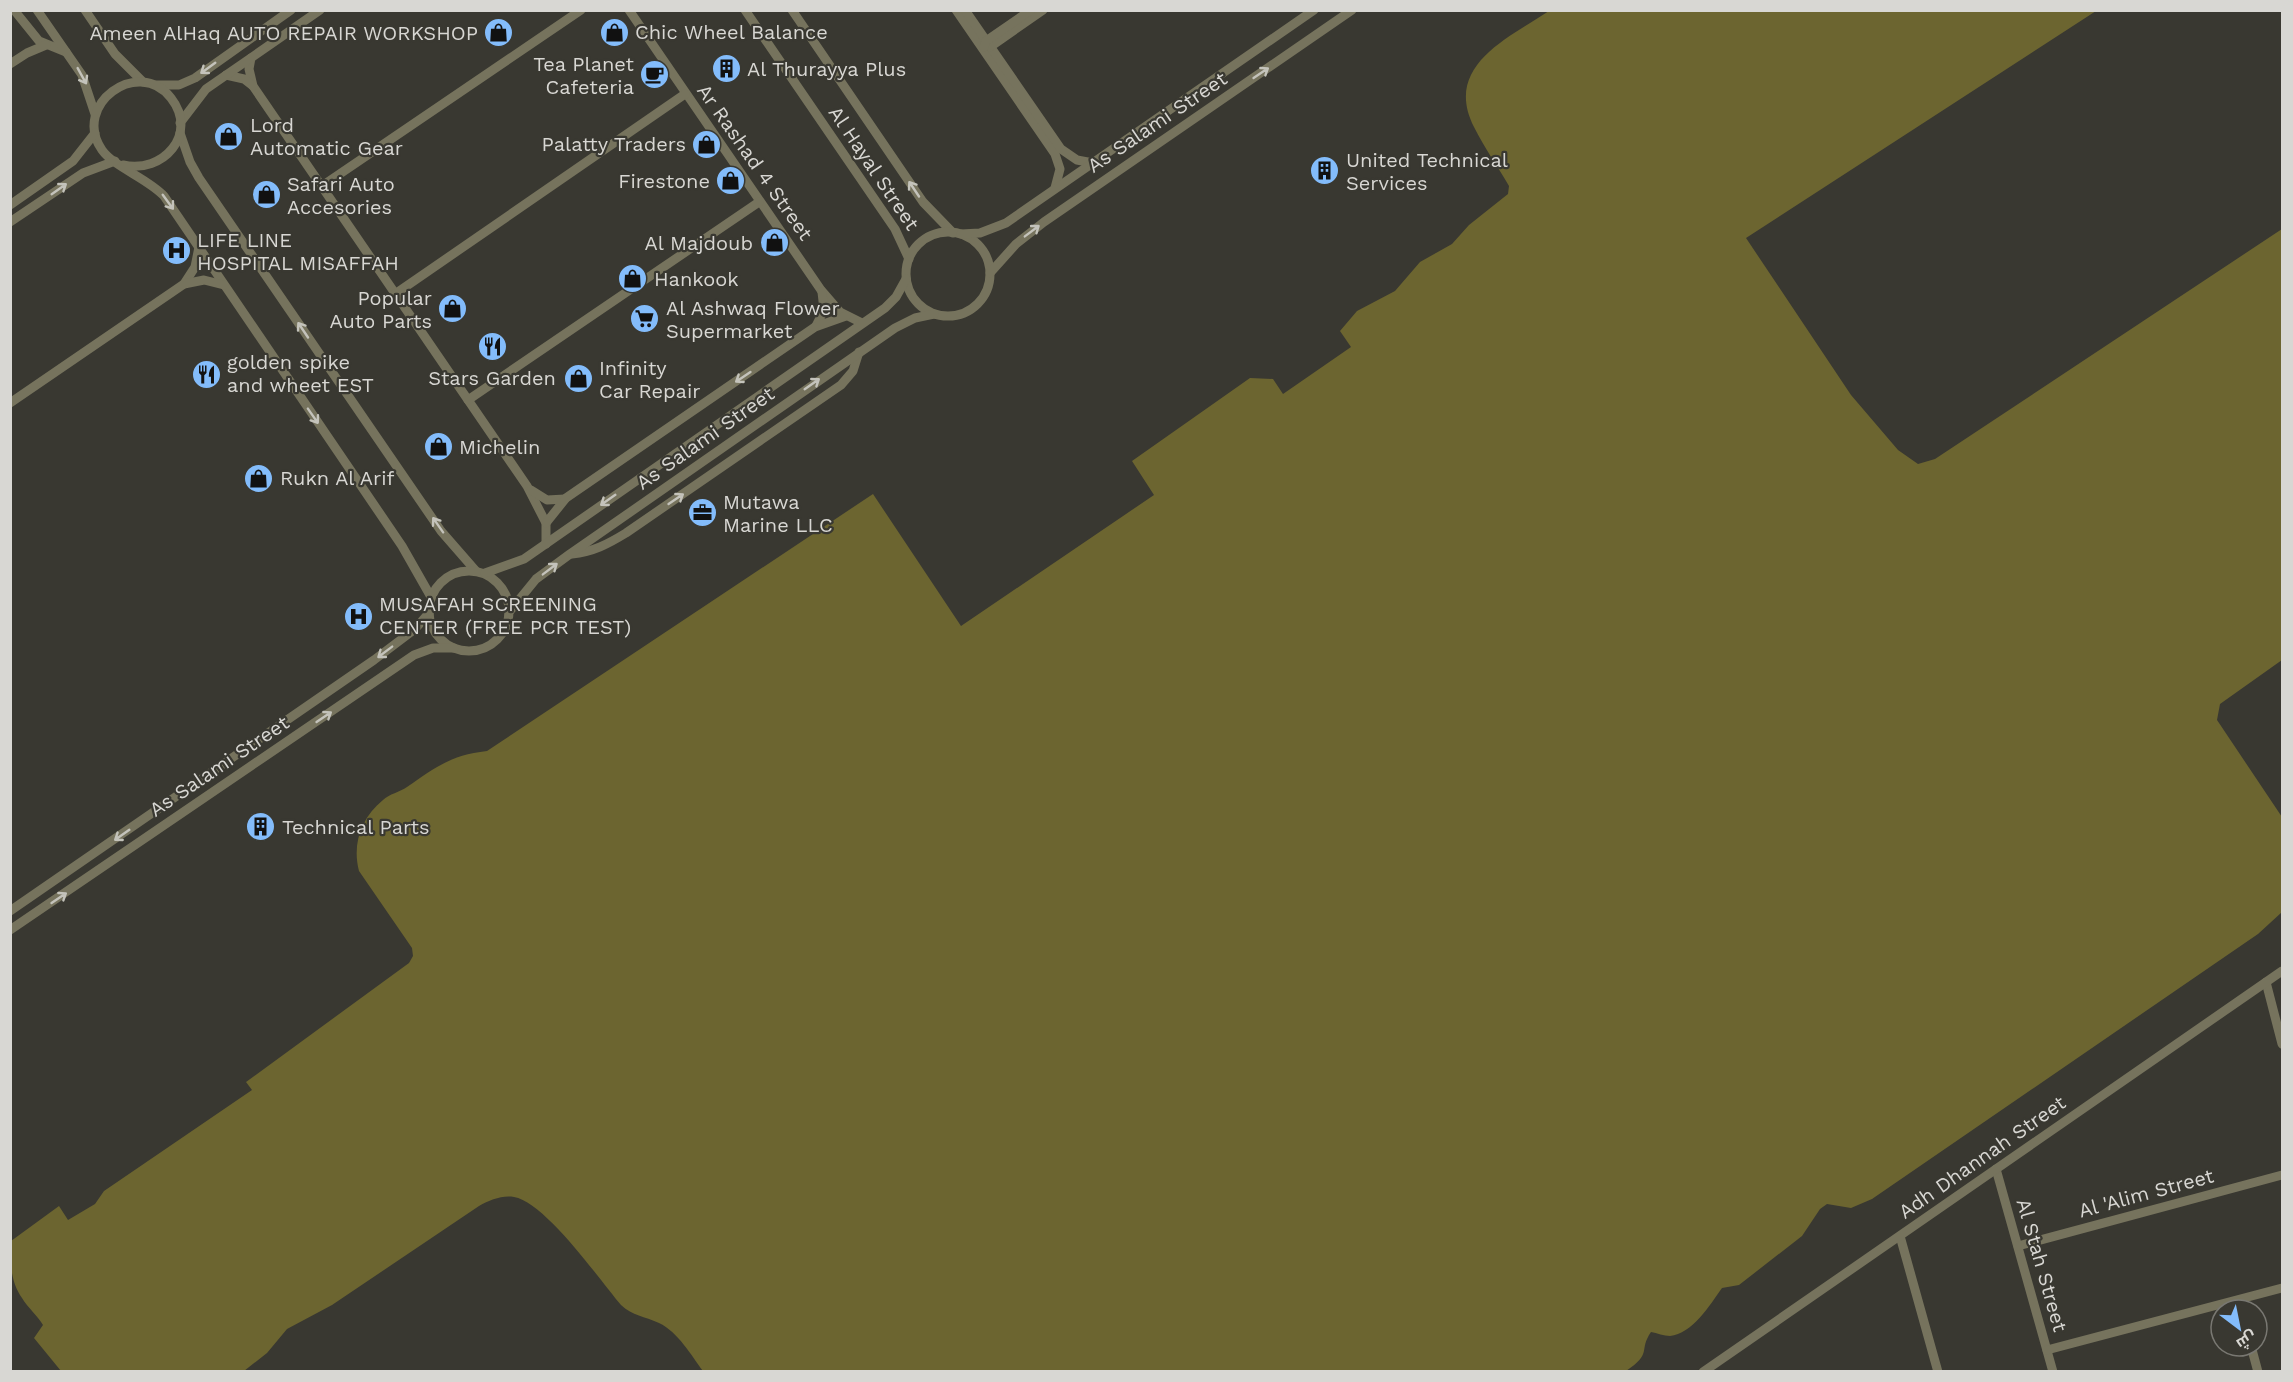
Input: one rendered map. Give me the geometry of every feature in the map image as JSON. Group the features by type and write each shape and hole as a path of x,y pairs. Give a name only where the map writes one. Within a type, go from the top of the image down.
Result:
{"street":[{"path":"14,10 28,30 46,45 66,52"},
{"path":"38,10 86,83 95,114 95,133 102,149 155,186 164,196 402,546 431,597"},
{"path":"85,10 115,54 143,82"},
{"path":"95,114 99,105 113,89 122,84 143,82 155,85 179,85 195,78 291,10"},
{"path":"10,222 83,173 119,163 144,167 164,159 171,151 180,127 202,93 320,10"},
{"path":"322,186 581,10"},
{"name":"Ar Rashad 4 Street","path":"628,10 821,290 846,316 862,323"},
{"name":"Al Hayal Street","path":"745,10 895,229 909,259"},
{"name":"Al Hayal Street","path":"792,10 923,202 957,233"},
{"path":"959,10 1061,149 1077,160 1092,163"},
{"path":"965,10 1055,153 1060,174 1054,189"},
{"path":"986,46 1031,10"},
{"path":"986,46 1043,10"},
{"name":"As Salami Street","path":"957,233 980,233 998,227 1314,10"},
{"name":"As Salami Street","path":"990,273 1016,244 1044,222 1352,10"},
{"path":"20,57 27,45 28,30"},
{"path":"10,64 46,45"},
{"path":"251,58 249,69 254,86 527,486 546,523 546,544"},
{"path":"226,75 244,79 254,86"},
{"path":"155,85 170,97 190,162 205,186 441,531 475,570"},
{"path":"395,294 685,94"},
{"path":"10,205 73,161 95,133"},
{"path":"468,400 759,202"},
{"path":"942,233 957,233 977,244 984,252 990,273 987,291 974,307 956,316 934,314 915,300 906,279 909,259 922,242 942,233"},
{"path":"10,403 184,284 195,267 199,247"},
{"name":"As Salami Street","path":"485,573 513,565 546,544 885,308 896,297 906,279"},
{"path":"184,284 204,280 224,285"},
{"path":"815,327 824,310 821,290"},
{"name":"As Salami Street","path":"510,611 536,579 570,554 860,351 915,318 934,314"},
{"path":"546,523 566,498 815,327 846,316"},
{"path":"570,554 587,552 604,546 626,533 841,385 853,371 860,351"},
{"path":"527,486 547,500 566,498"},
{"path":"464,570 485,573 504,588 510,611 504,633 496,641 476,651 454,648 436,634 429,613 431,597 444,579 464,570"},
{"name":"As Salami Street","path":"10,911 374,660 415,629 429,613"},
{"name":"As Salami Street","path":"10,930 414,655 433,648 454,648"},
{"name":"Adh Dhannah Street","path":"1703,1371 2283,971"},
{"path":"2266,982 2283,1044"},
{"name":"Al Stah Street","path":"1996,1169 2053,1371"},
{"name":"Al 'Alim Street","path":"2018,1246 2283,1175"},
{"path":"1900,1236 1938,1371"},
{"path":"2246,1298 2283,1288"},
{"path":"2047,1350 2209,1308"}],"shaded area":[{"path":"1549,11 2096,11 1746,238 1851,395 1898,450 1918,464 1935,459 2282,229 2282,660 2220,704 2217,720 2282,817 2282,912 2258,934 1872,1199 1851,1208 1827,1204 1820,1209 1802,1236 1739,1285 1722,1288 1700,1318 1686,1330 1670,1336 1651,1332 1642,1356 1626,1371 703,1371 684,1344 666,1327 625,1309 571,1243 541,1212 527,1202 514,1197 505,1197 496,1198 479,1206 332,1305 287,1329 267,1353 244,1371 61,1371 34,1338 43,1325 24,1302 15,1285 11,1263 11,1241 59,1206 68,1220 95,1204 104,1191 252,1090 246,1082 409,963 413,956 412,948 359,871 357,851 360,832 375,807 388,796 404,789 444,763 487,751 873,494 961,626 1154,495 1132,461 1250,378 1273,379 1283,394 1351,347 1340,331 1357,311 1395,291 1420,262 1452,244 1469,225 1508,194 1509,186 1474,127 1467,106 1467,87 1473,71 1484,56 1499,43"}],"place":[{"name":"Chic Wheel Balance","path":"614,32"},
{"name":"Ameen AlHaq AUTO REPAIR WORKSHOP","path":"499,33"},
{"name":"Al Thurayya Plus","path":"726,69"},
{"name":"Tea Planet Cafeteria","path":"655,75"},
{"name":"Lord Automatic Gear","path":"229,137"},
{"name":"Palatty Traders","path":"707,144"},
{"name":"United Technical Services","path":"1325,171"},
{"name":"Firestone","path":"731,181"},
{"name":"Safari Auto Accesories","path":"266,195"},
{"name":"Al Majdoub","path":"774,243"},
{"name":"LIFE LINE HOSPITAL MISAFFAH","path":"176,251"},
{"name":"Hankook","path":"633,279"},
{"name":"Popular Auto Parts","path":"453,309"},
{"name":"Al Ashwaq Flower Supermarket","path":"645,319"},
{"name":"Stars Garden","path":"492,347"},
{"name":"golden spike and wheet EST","path":"206,374"},
{"name":"Infinity Car Repair","path":"578,379"},
{"name":"Michelin","path":"438,447"},
{"name":"Rukn Al Arif","path":"259,478"},
{"name":"Mutawa Marine LLC","path":"702,513"},
{"name":"MUSAFAH SCREENING CENTER (FREE PCR TEST)","path":"358,616"},
{"name":"Technical Parts","path":"261,827"}]}
